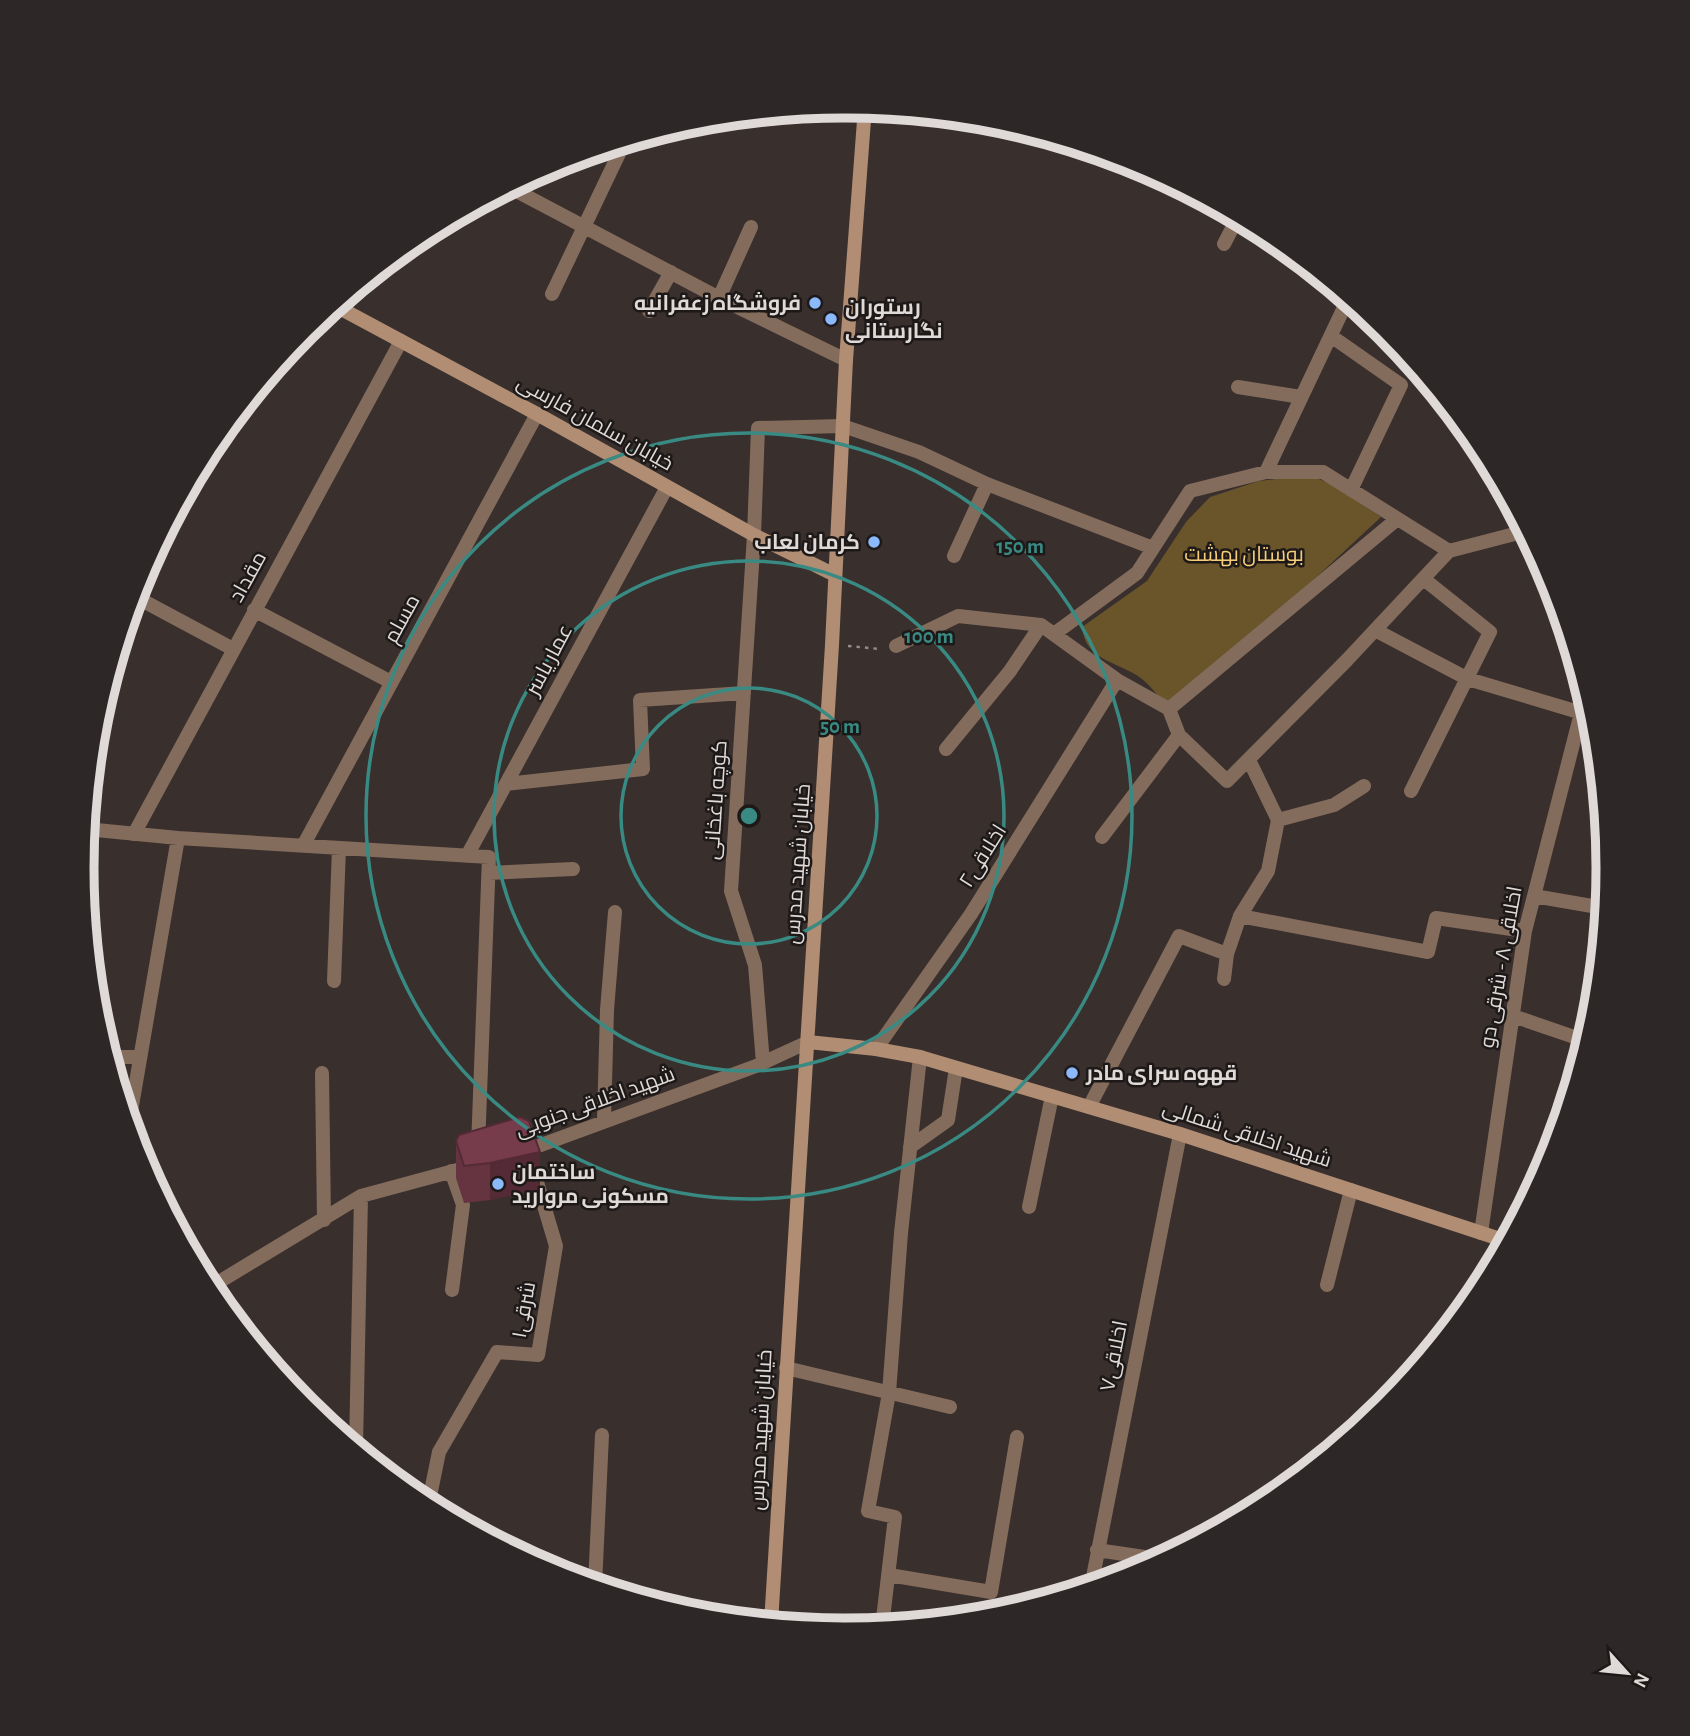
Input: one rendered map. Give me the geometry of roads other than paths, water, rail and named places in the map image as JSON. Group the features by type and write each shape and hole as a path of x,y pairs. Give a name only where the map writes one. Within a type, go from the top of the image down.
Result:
{"main road":[{"name":"خیابان شهید مدرس","path":"771,1614 832,645 846,360 864,118"},
{"name":"خیابان سلمان فارسی","path":"343,310 754,535 835,575"},
{"name":"شهید اخلاقی شمالی","path":"808,1042 877,1049 920,1057 1181,1134 1498,1238"}],"street":[{"path":"552,295 620,152"},
{"path":"519,192 719,298 846,360"},
{"path":"1224,244 1234,226"},
{"path":"719,298 751,227"},
{"path":"649,311 671,272"},
{"path":"1266,472 1344,308"},
{"path":"1331,336 1401,385 1351,490"},
{"name":"مقداد","path":"134,834 401,341"},
{"path":"1238,387 1301,397"},
{"name":"مسلم","path":"304,844 537,414"},
{"path":"843,426 919,452 987,484 1153,548"},
{"name":"کوچه باغخانی","path":"763,1063 755,965 731,891 754,535 758,428 843,426"},
{"path":"1054,634 1137,573 1190,491 1266,472 1323,472 1449,551"},
{"path":"954,556 987,484"},
{"name":"عمار یاسر","path":"468,854 667,487"},
{"path":"1169,709 1396,520"},
{"path":"897,646 958,616 1041,625 1117,680 1169,709 1179,735 1227,781 1425,580 1449,551 1517,533"},
{"path":"1412,791 1490,632 1425,580"},
{"path":"144,601 233,649"},
{"path":"254,610 391,682"},
{"path":"946,749 1010,671 1041,625"},
{"path":"1375,630 1468,679 1579,712"},
{"name":"اخلاقی۲","path":"877,1049 971,914 1117,680"},
{"path":"506,784 643,769 640,700 744,693"},
{"name":"اخلاقی ۸ - شرقی دو","path":"1481,1233 1525,931 1582,728"},
{"path":"1102,837 1179,735"},
{"path":"1224,979 1227,954 1240,916 1268,871 1278,820 1248,760"},
{"path":"1278,820 1334,805 1364,786"},
{"path":"96,829 178,838 489,857 490,1161"},
{"path":"132,1103 178,838"},
{"path":"334,981 339,848"},
{"path":"489,873 573,869"},
{"path":"1534,896 1591,906"},
{"path":"604,1120 607,1010 615,912"},
{"path":"1240,916 1427,952 1436,918 1525,931"},
{"path":"1089,1107 1179,936 1227,954"},
{"path":"1513,1016 1576,1037"},
{"name":"شهید اخلاقی جنوبی","path":"219,1282 361,1196 528,1150 763,1063 808,1042"},
{"path":"119,1057 140,1057"},
{"path":"883,1617 895,1517 868,1511 889,1393 920,1057"},
{"path":"910,1147 948,1121 956,1068"},
{"path":"322,1073 324,1220"},
{"path":"1029,1207 1052,1096"},
{"name":"اخلاقی۷","path":"1093,1576 1181,1134"},
{"name":"شرقی۱","path":"431,1494 439,1452 497,1352 538,1355 556,1246 528,1150"},
{"path":"451,1171 463,1205 452,1290"},
{"path":"1327,1285 1351,1190"},
{"path":"356,1437 361,1196"},
{"path":"786,1368 950,1407"},
{"path":"595,1576 602,1435"},
{"path":"889,1575 991,1592 1017,1437"},
{"path":"1097,1550 1142,1557"}],"place":[{"name":"فروشگاه زعفرانیه","path":"815,303"},
{"name":"رستوران نگارستانی","path":"831,319"},
{"name":"کرمان لعاب","path":"874,542"},
{"name":"قهوه سرای مادر","path":"1072,1073"},
{"name":"ساختمان مسکونی مروارید","path":"498,1184"}],"park label":[{"name":"بوستان بهشت","path":"1244,554"}]}
